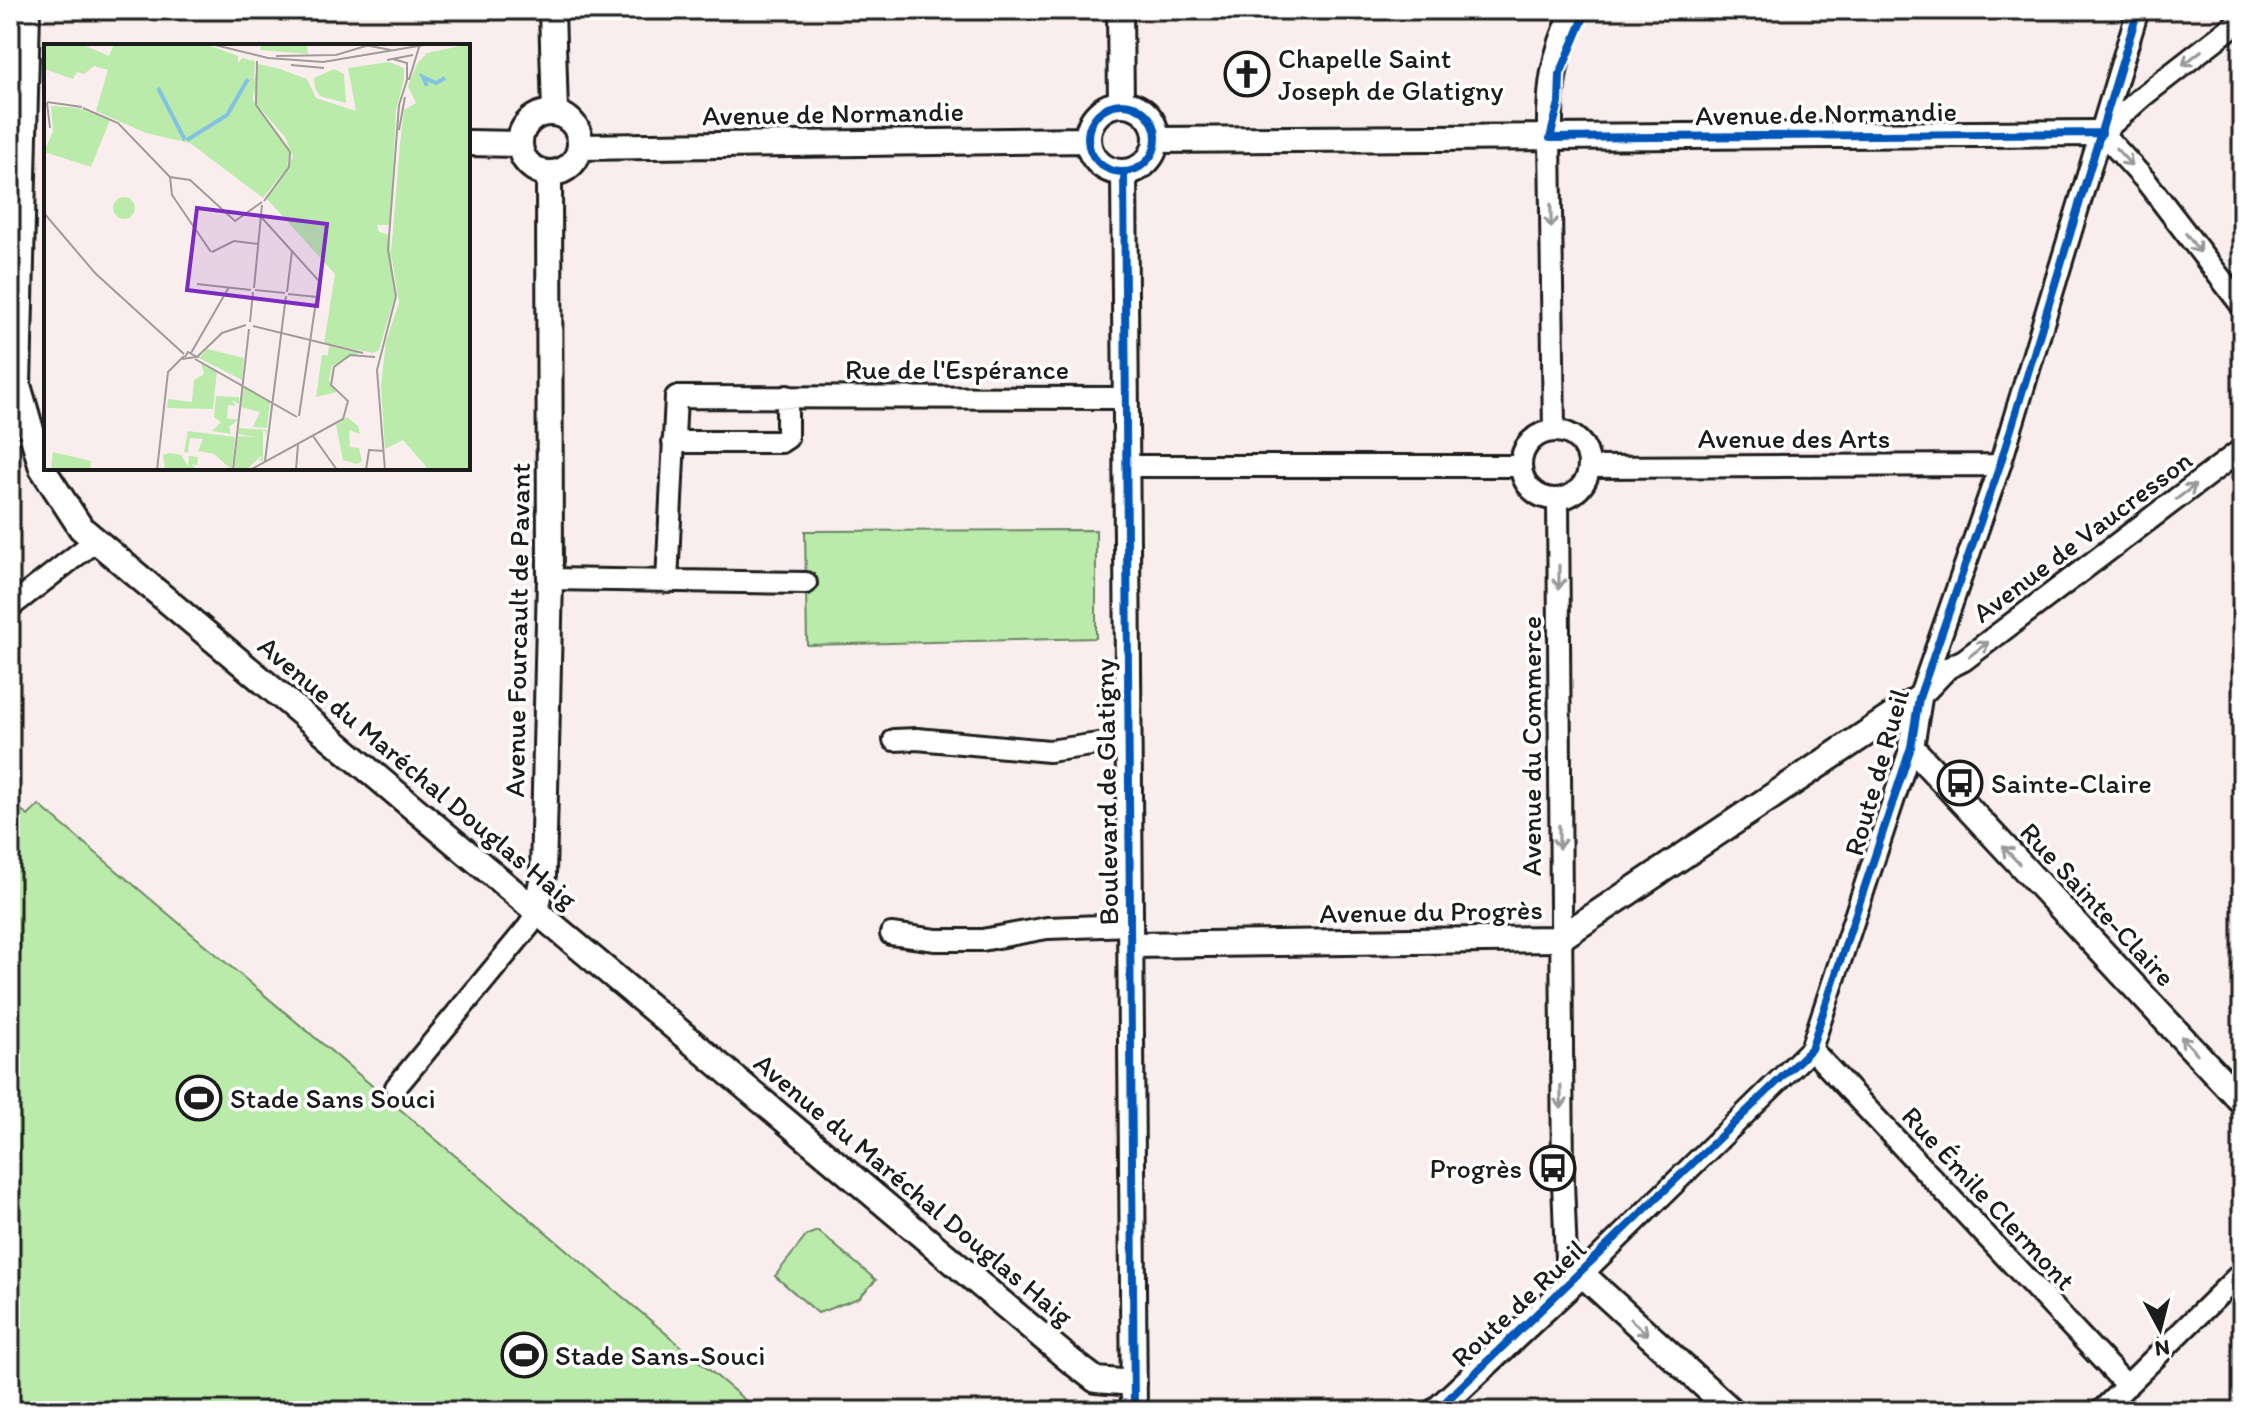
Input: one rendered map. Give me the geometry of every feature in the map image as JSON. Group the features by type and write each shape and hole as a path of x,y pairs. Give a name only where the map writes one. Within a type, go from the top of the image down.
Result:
{"street":[{"name":"Avenue du Maréchal Douglas Haig","path":"27,10 35,148 18,385 42,468 81,528 1096,1380 1134,1383"},
{"path":"552,10 555,113"},
{"path":"1120,10 1121,104"},
{"path":"1554,431 1550,80 1561,41 1575,10"},
{"name":"Route de Rueil","path":"1436,1411 1582,1274 1811,1049 1912,720 2000,465 2138,10"},
{"path":"2242,19 2143,96 2102,133 2146,181 2242,306"},
{"path":"1121,104 1133,106 1150,119 1156,140 1149,158 1142,165 1124,172 1104,167 1090,150 1088,140 1094,119 1111,106 1121,104"},
{"path":"555,113 577,129 580,147 569,166 549,173 525,161 520,144 530,120 555,113"},
{"name":"Avenue de Normandie","path":"1156,140 2102,133"},
{"name":"Avenue de Normandie","path":"580,147 1088,140"},
{"path":"470,143 520,144"},
{"name":"Boulevard de Glatigny","path":"1124,172 1126,740 1134,1411"},
{"name":"Avenue Fourcault de Pavant","path":"396,1087 529,926 536,912 543,875 550,579 549,173"},
{"path":"673,442 781,442 787,438 787,396"},
{"name":"Rue de l'Espérance","path":"667,582 676,397 1126,398"},
{"path":"1554,431 1565,432 1584,446 1589,467 1583,485 1558,499 1547,499 1528,487 1520,466 1522,456 1534,438 1554,431"},
{"name":"Avenue de Vaucresson","path":"1912,720 1948,668 1964,660 2242,449"},
{"name":"Avenue des Arts","path":"1589,467 2000,465"},
{"path":"1126,466 1520,466"},
{"name":"Avenue du Commerce","path":"1558,499 1559,939 1566,1259 1582,1274"},
{"path":"10,607 95,541"},
{"path":"550,579 806,583"},
{"name":"Avenue du Progrès","path":"1130,935 1559,939 1912,720"},
{"name":"Rue Sainte-Claire","path":"1912,720 2242,1102"},
{"path":"894,740 917,739 1049,751 1126,740"},
{"path":"891,934 936,940 982,940 1047,928 1130,935"},
{"name":"Rue Émile Clermont","path":"1811,1049 2127,1386"},
{"path":"2101,1411 2242,1272"},
{"path":"1582,1274 1732,1411"}],"green space":[{"path":"1096,530 1096,638 807,645 805,531"},
{"name":"Stade Sans Souci","path":"10,800 28,816 39,805 758,1411 10,1411"},
{"path":"818,1231 876,1280 859,1298 818,1313 775,1276 807,1235"}],"cycle path":[{"path":"1587,10 1560,74 1559,103 1550,138 2102,133"},
{"path":"1436,1411 1811,1049 1911,747 1919,698 2000,465 2138,10"},
{"path":"1122,104 1146,114 1156,138 1146,162 1122,172 1098,162 1088,138 1098,114 1122,104"},
{"path":"1124,172 1134,1411"}],"place":[{"name":"Chapelle Saint Joseph de Glatigny","path":"1247,74"},
{"name":"Sainte-Claire","path":"1960,783"},
{"name":"Stade Sans Souci","path":"199,1098"},
{"name":"Progrès","path":"1553,1168"},
{"name":"Stade Sans-Souci","path":"524,1355"}]}
